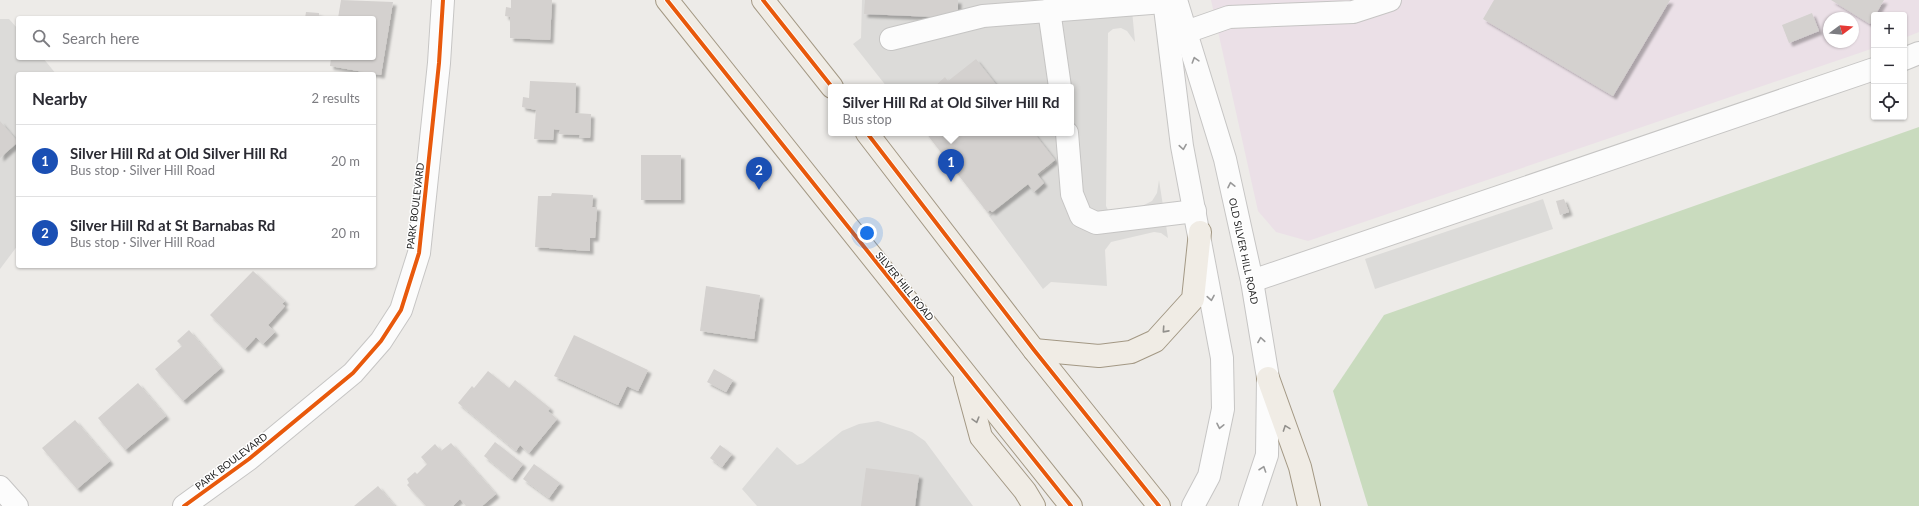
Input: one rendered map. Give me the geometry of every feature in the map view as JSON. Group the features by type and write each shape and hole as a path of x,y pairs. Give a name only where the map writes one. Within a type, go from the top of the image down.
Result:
{"main road":[{"name":"SILVER HILL ROAD","path":"667,0 1071,506"},
{"path":"763,0 830,84"},
{"path":"869,136 1034,350 1159,506"},
{"path":"1034,350 1099,356 1131,352 1155,341 1193,299 1200,232"},
{"path":"962,369 981,437 1026,491 1034,506"},
{"path":"1268,378 1300,467 1308,506"}],"street":[{"name":"PARK BOULEVARD","path":"184,506 249,459 353,372 381,341 401,310 418,254 439,63 443,0"},
{"path":"1186,32 1229,17 1354,12 1390,0"},
{"path":"891,39 983,16 1168,1 1182,146 1200,232 1222,358 1223,409 1209,476 1193,506"},
{"name":"OLD SILVER HILL ROAD","path":"1168,1 1186,32 1225,159 1252,281 1268,378 1267,455 1250,506"},
{"path":"1049,10 1060,84"},
{"path":"1907,58 1919,54"},
{"path":"1252,281 1871,70"},
{"path":"1067,136 1072,194 1081,216 1096,223 1195,210"},
{"path":"0,487 17,506"}],"shaded area":[{"path":"862,0 1131,0 1135,42 1127,31 1121,28 1113,29 1108,33 1106,206 1108,210 1114,212 1142,206 1152,201 1157,193 1159,180 1168,238 1161,233 1154,232 1111,242 1105,250 1107,286 1051,282 1043,289 989,216 1053,164 1031,136 1074,136 1074,84 885,84 853,44 861,38"},
{"path":"1211,0 1919,0 1919,32 1907,37 1907,12 1871,12 1871,49 1308,241 1276,232 1258,211"},
{"path":"0,19 9,19 16,27 16,60 45,60 54,72 16,72 16,248 0,269"},
{"path":"1543,199 1553,229 1375,289 1365,259"},
{"path":"878,421 912,432 925,441 973,506 757,506 742,489 777,447 797,465 803,463 842,431 859,424"}],"green space":[{"path":"1919,127 1919,506 1368,506 1333,391 1384,315"}],"building":[{"path":"341,0 393,2 381,75 376,74 376,72 364,72 330,66 331,60 376,60 376,16 338,16"},
{"path":"511,0 552,0 550,40 510,38 510,17 505,16 506,7 511,8"},
{"path":"865,0 958,0 958,18 864,14"},
{"path":"1494,0 1670,0 1613,96 1483,19"},
{"path":"1831,0 1884,0 1877,12 1871,12 1870,24 1859,17 1859,12 1850,12"},
{"path":"306,12 319,13 319,16 305,16"},
{"path":"1812,13 1819,31 1789,43 1782,25"},
{"path":"976,59 996,84 937,84 945,77 948,81"},
{"path":"530,81 576,83 575,113 591,114 590,138 579,138 580,135 559,134 560,130 554,129 553,140 534,139 536,110 522,107 523,97 529,98"},
{"path":"0,121 16,140 16,144 0,158"},
{"path":"928,136 1036,136 1055,160 1037,174 1044,183 1034,192 1028,184 992,212 990,210 987,212"},
{"path":"641,155 681,155 681,200 641,200"},
{"path":"552,193 593,195 592,207 597,207 595,238 590,238 590,251 535,247 538,196 551,196"},
{"path":"1564,199 1569,212 1560,215 1556,201"},
{"path":"253,271 285,301 282,304 285,306 268,325 275,332 263,344 256,337 245,349 210,315"},
{"path":"706,286 760,295 754,339 700,331"},
{"path":"189,330 221,368 183,401 155,369 182,346 177,341"},
{"path":"574,335 648,370 638,391 627,386 618,405 554,376"},
{"path":"714,369 733,380 726,392 707,382"},
{"path":"488,371 509,388 515,380 550,408 548,411 557,419 529,453 520,445 516,451 458,403 472,386 474,388"},
{"path":"138,383 166,416 125,450 98,418"},
{"path":"75,420 110,461 77,489 42,448"},
{"path":"495,442 523,464 512,479 484,456"},
{"path":"451,443 496,494 482,506 466,506 460,499 453,506 426,506 407,485 409,483 407,479 415,472 417,474 427,464 421,457 435,444 441,451"},
{"path":"720,445 732,454 722,467 710,458"},
{"path":"534,464 560,483 549,498 523,479"},
{"path":"866,468 919,475 915,506 861,506"},
{"path":"378,486 395,506 354,506"}],"cycle path":[{"path":"184,506 249,459 353,373 381,341 401,310 419,253 439,63 443,0"},
{"path":"667,0 1071,506"},
{"path":"763,0 830,84"},
{"path":"869,136 1034,350 1159,506"}],"place":[{"name":"Silver Hill Rd at Old Silver Hill Rd","path":"951,182"},
{"name":"Silver Hill Rd at St Barnabas Rd","path":"759,190"}]}
